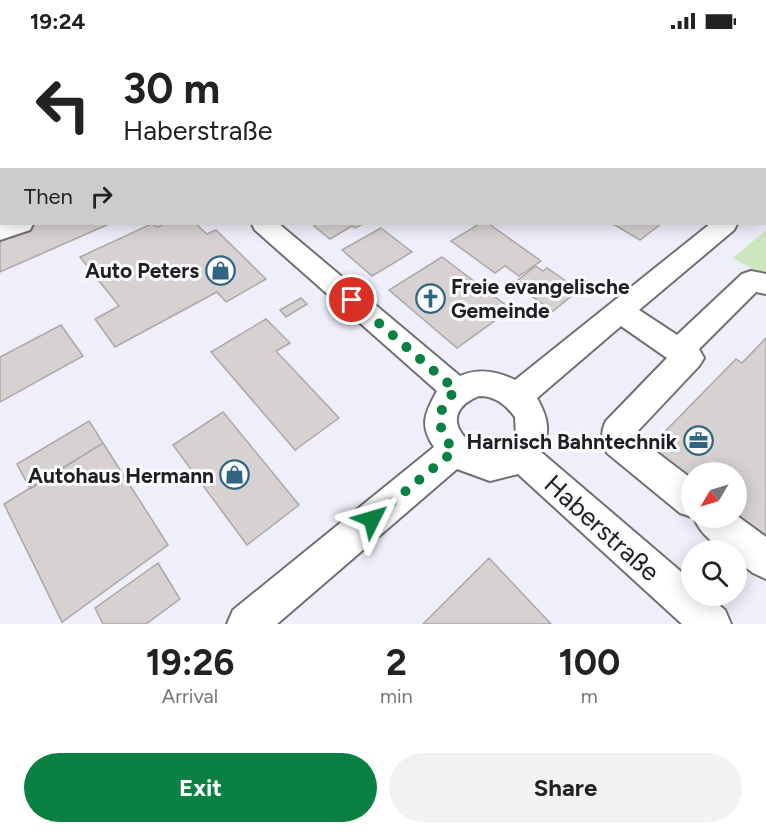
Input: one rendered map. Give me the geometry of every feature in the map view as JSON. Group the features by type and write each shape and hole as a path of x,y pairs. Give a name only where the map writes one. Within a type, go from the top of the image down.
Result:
{"street":[{"path":"0,232 18,225"},
{"path":"265,225 456,390"},
{"path":"517,396 724,225"},
{"path":"678,351 751,281 766,284"},
{"path":"620,312 689,358 617,431 619,443 681,492"},
{"path":"472,384 489,384 502,387 517,396 529,410 534,423 532,439 521,456 502,464 484,465 469,461 454,451 443,436 439,420 444,403 456,390 472,384"},
{"path":"247,624 454,451"},
{"name":"Haberstraße","path":"521,456 711,624"},
{"path":"725,528 766,560"}],"shaded area":[{"path":"0,225 766,225 766,624 0,624"}],"green space":[{"path":"766,230 766,276 733,258"}],"building":[{"path":"34,225 107,225 0,272 0,239"},
{"path":"149,225 158,227 197,225 207,234 216,230 266,279 226,302 217,292 115,347 95,319 119,306 80,257"},
{"path":"361,225 355,228 352,226 330,239 314,226"},
{"path":"477,225 490,225 541,261 519,276 505,266 495,273 451,241"},
{"path":"615,225 660,225 640,240"},
{"path":"381,228 412,252 372,276 342,250"},
{"path":"442,257 511,309 457,348 389,290"},
{"path":"536,266 543,271 547,268 579,290 553,311 520,288 525,285 518,280"},
{"path":"301,298 307,304 286,317 280,310"},
{"path":"266,319 290,343 276,351 339,418 295,450 211,352"},
{"path":"61,325 83,356 0,402 0,357"},
{"path":"766,338 766,544 745,528 747,528 747,462 681,462 681,476 647,450 736,359 742,363"},
{"name":"Autohaus Hermann","path":"223,412 299,505 247,545 173,445"},
{"path":"89,421 103,443 30,489 17,464"},
{"path":"103,443 168,545 62,622 4,504"},
{"path":"489,558 551,624 423,624"},
{"path":"158,563 180,599 146,624 103,624 95,608"}],"place":[{"name":"Auto Peters","path":"220,270"},
{"name":"Freie evangelische Gemeinde","path":"430,298"},
{"name":"Harnisch Bahntechnik","path":"698,441"},
{"name":"Autohaus Hermann","path":"235,475"}],"route":[{"path":"352,300 456,390 444,403 439,420 443,436 454,451 372,519"}]}
